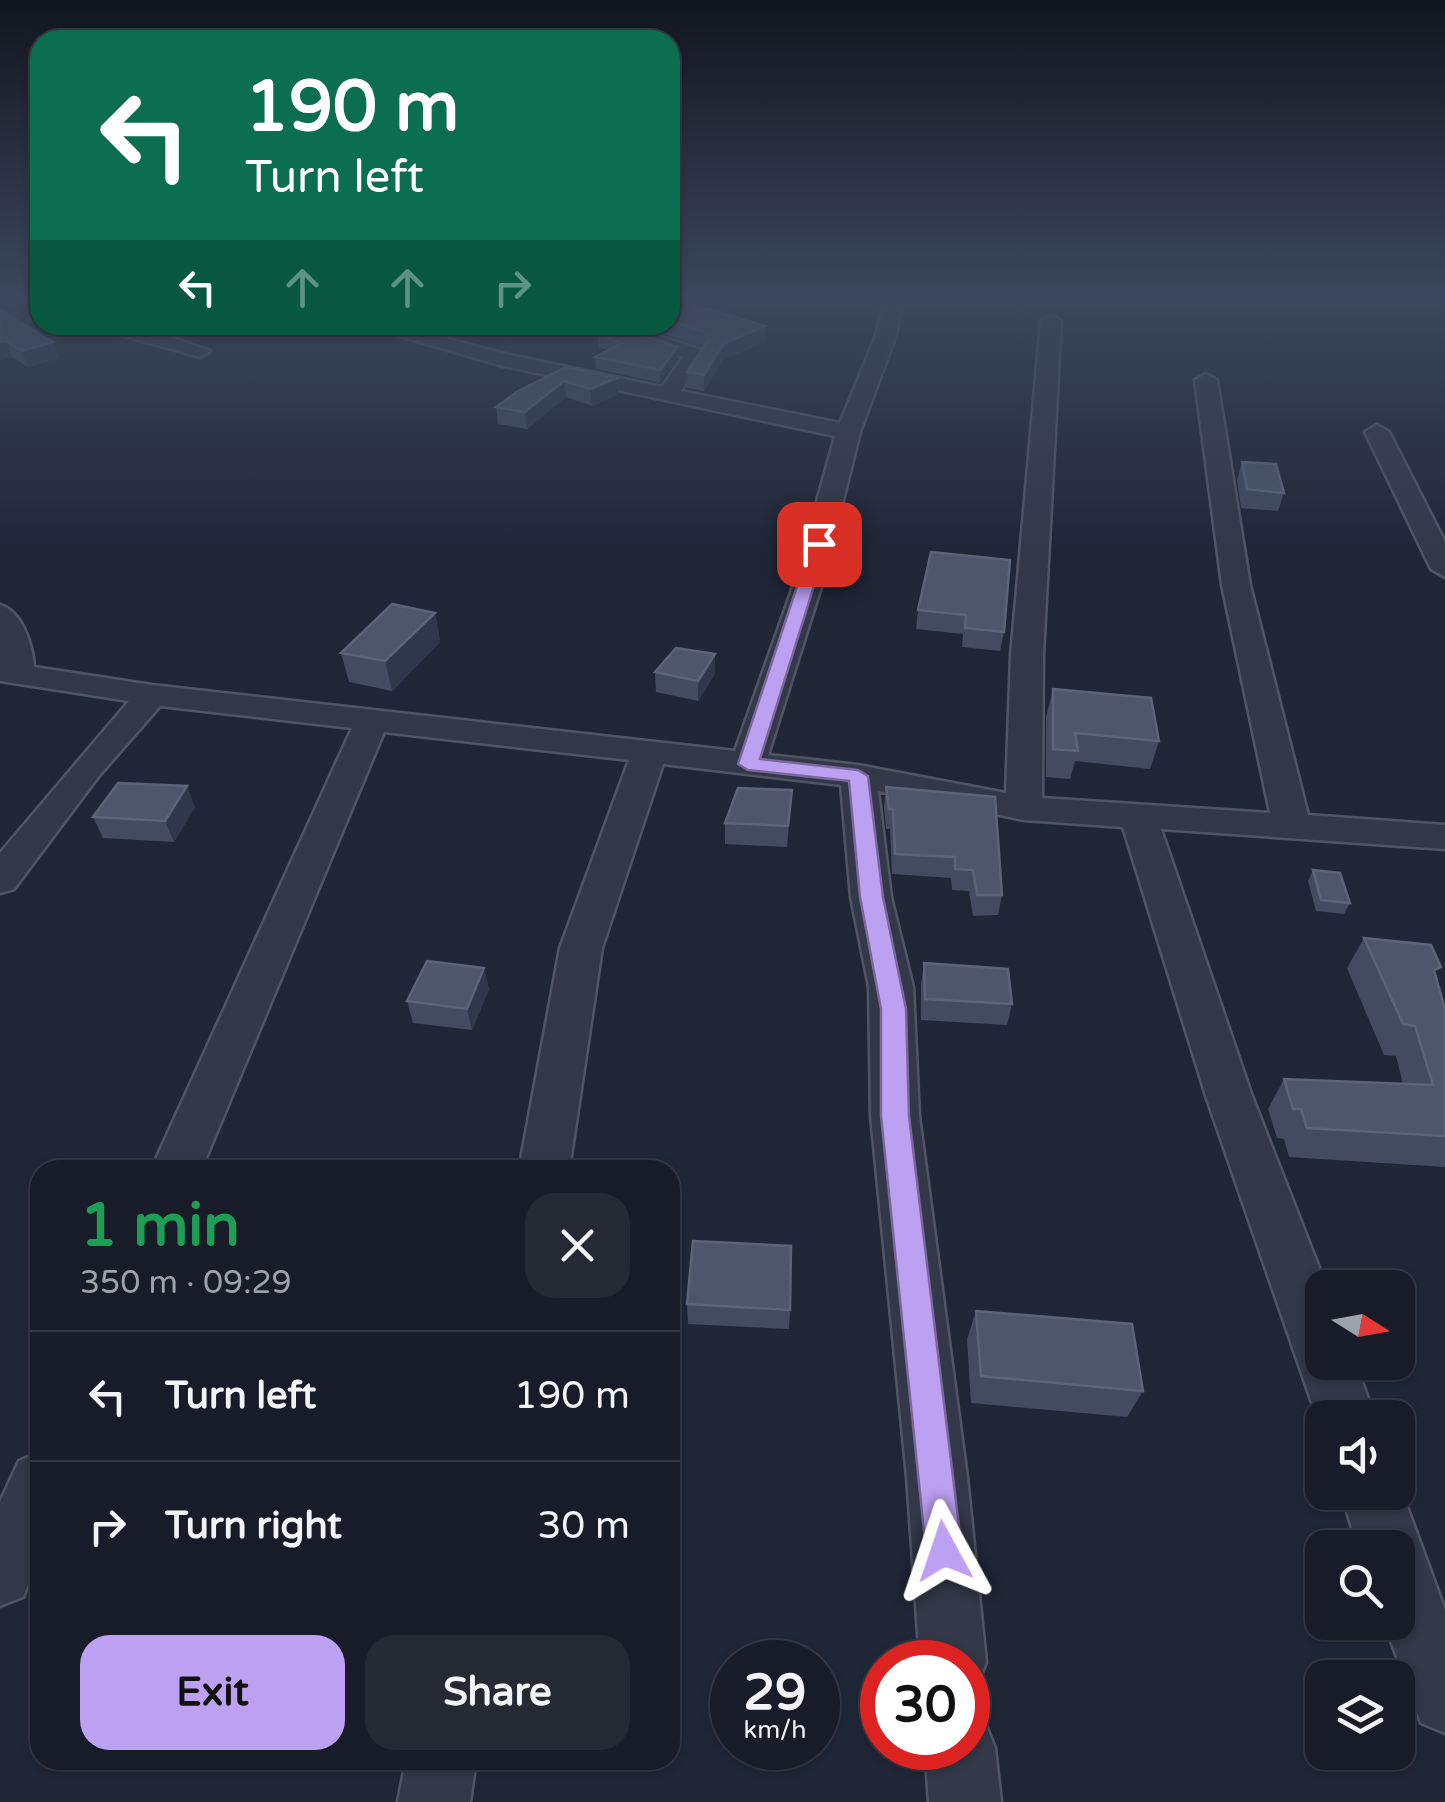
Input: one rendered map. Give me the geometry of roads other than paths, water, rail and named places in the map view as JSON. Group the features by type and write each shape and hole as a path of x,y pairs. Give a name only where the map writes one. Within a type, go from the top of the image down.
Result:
{"street":[{"path":"605,381 848,432"},
{"path":"668,394 677,381"},
{"path":"748,764 810,581 848,432 868,381"},
{"path":"1024,808 1028,655 1047,381"},
{"path":"1206,381 1236,585 1292,828"},
{"path":"1377,432 1445,570"},
{"path":"0,614 18,649 9,672 152,695 858,776 1024,808 1445,838"},
{"path":"0,880 86,769 152,695"},
{"path":"180,1160 374,718"},
{"path":"546,1160 581,948 650,751"},
{"path":"858,776 872,897 892,1002 895,1116 938,1477 951,1640"},
{"path":"1140,818 1229,1096 1305,1302"},
{"path":"0,1574 30,1505"},
{"path":"1415,1617 1445,1699"},
{"path":"434,1802 439,1770"},
{"path":"962,1770 965,1802"}]}
